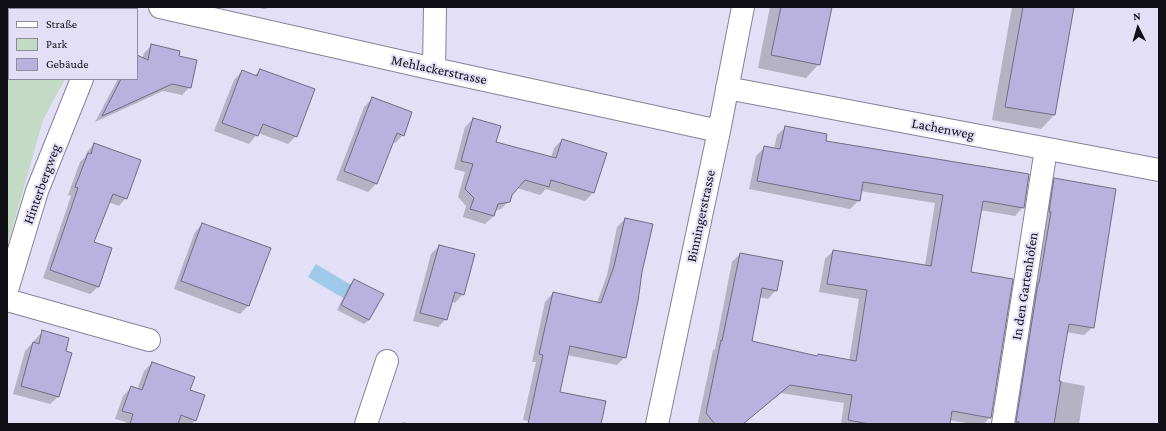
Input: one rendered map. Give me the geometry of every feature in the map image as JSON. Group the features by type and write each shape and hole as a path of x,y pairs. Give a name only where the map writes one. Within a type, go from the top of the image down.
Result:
{"street":[{"name":"Mehlackerstrasse","path":"160,7 719,131"},
{"path":"434,69 435,7"},
{"name":"Binningerstrasse","path":"657,424 719,131 743,7"},
{"name":"Hinterbergweg","path":"7,290 37,190 82,80"},
{"name":"Lachenweg","path":"727,88 1159,170"},
{"name":"In den Gartenhöfen","path":"1003,424 1046,149"},
{"path":"7,300 149,340"},
{"path":"366,424 387,361"}],"green space":[{"path":"7,7 116,7 8,8 8,80 64,80 43,120 7,247"}],"water":[{"path":"316,264 351,285 343,298 308,277"}],"building":[{"path":"781,7 832,7 820,65 771,55"},
{"path":"1023,7 1074,7 1055,115 1005,107"},
{"path":"151,44 180,51 179,56 197,60 191,88 172,84 102,116 120,80 138,80 138,55 148,60"},
{"path":"260,69 315,89 297,137 263,124 258,136 222,123 242,70 257,76"},
{"path":"372,97 412,112 404,136 397,133 377,184 344,171"},
{"path":"473,118 501,126 496,142 556,158 562,139 607,153 594,193 551,180 549,187 525,180 512,195 510,202 498,204 494,216 470,209 474,198 465,189 473,164 461,161"},
{"path":"785,126 827,134 826,141 1029,174 1024,208 983,201 971,272 1013,279 991,418 952,411 950,424 869,424 848,420 852,395 790,385 743,424 715,424 706,413 740,253 783,261 777,291 762,288 752,341 817,356 818,354 856,361 867,290 827,284 833,250 931,266 943,195 863,182 860,201 757,181 764,146 780,149"},
{"path":"94,143 141,160 127,199 113,194 94,242 112,248 99,287 50,270 78,188 75,187 88,153 91,154"},
{"path":"1054,178 1116,189 1094,328 1069,324 1059,381 1061,381 1054,424 1018,424 1019,422 1016,422 1051,212 1049,212"},
{"path":"625,218 653,224 642,272 638,301 626,358 570,346 560,392 606,401 601,424 528,424 543,355 539,354 553,292 601,303 614,266"},
{"path":"202,223 271,248 249,306 181,281"},
{"path":"439,245 475,254 464,295 455,292 447,320 420,313"},
{"path":"354,279 384,294 369,320 341,305"},
{"path":"42,330 69,338 66,351 72,353 59,397 21,386 33,342 39,344"},
{"path":"152,362 195,377 190,390 205,395 196,421 181,415 178,424 130,424 133,414 122,411 131,386 142,390"}]}
